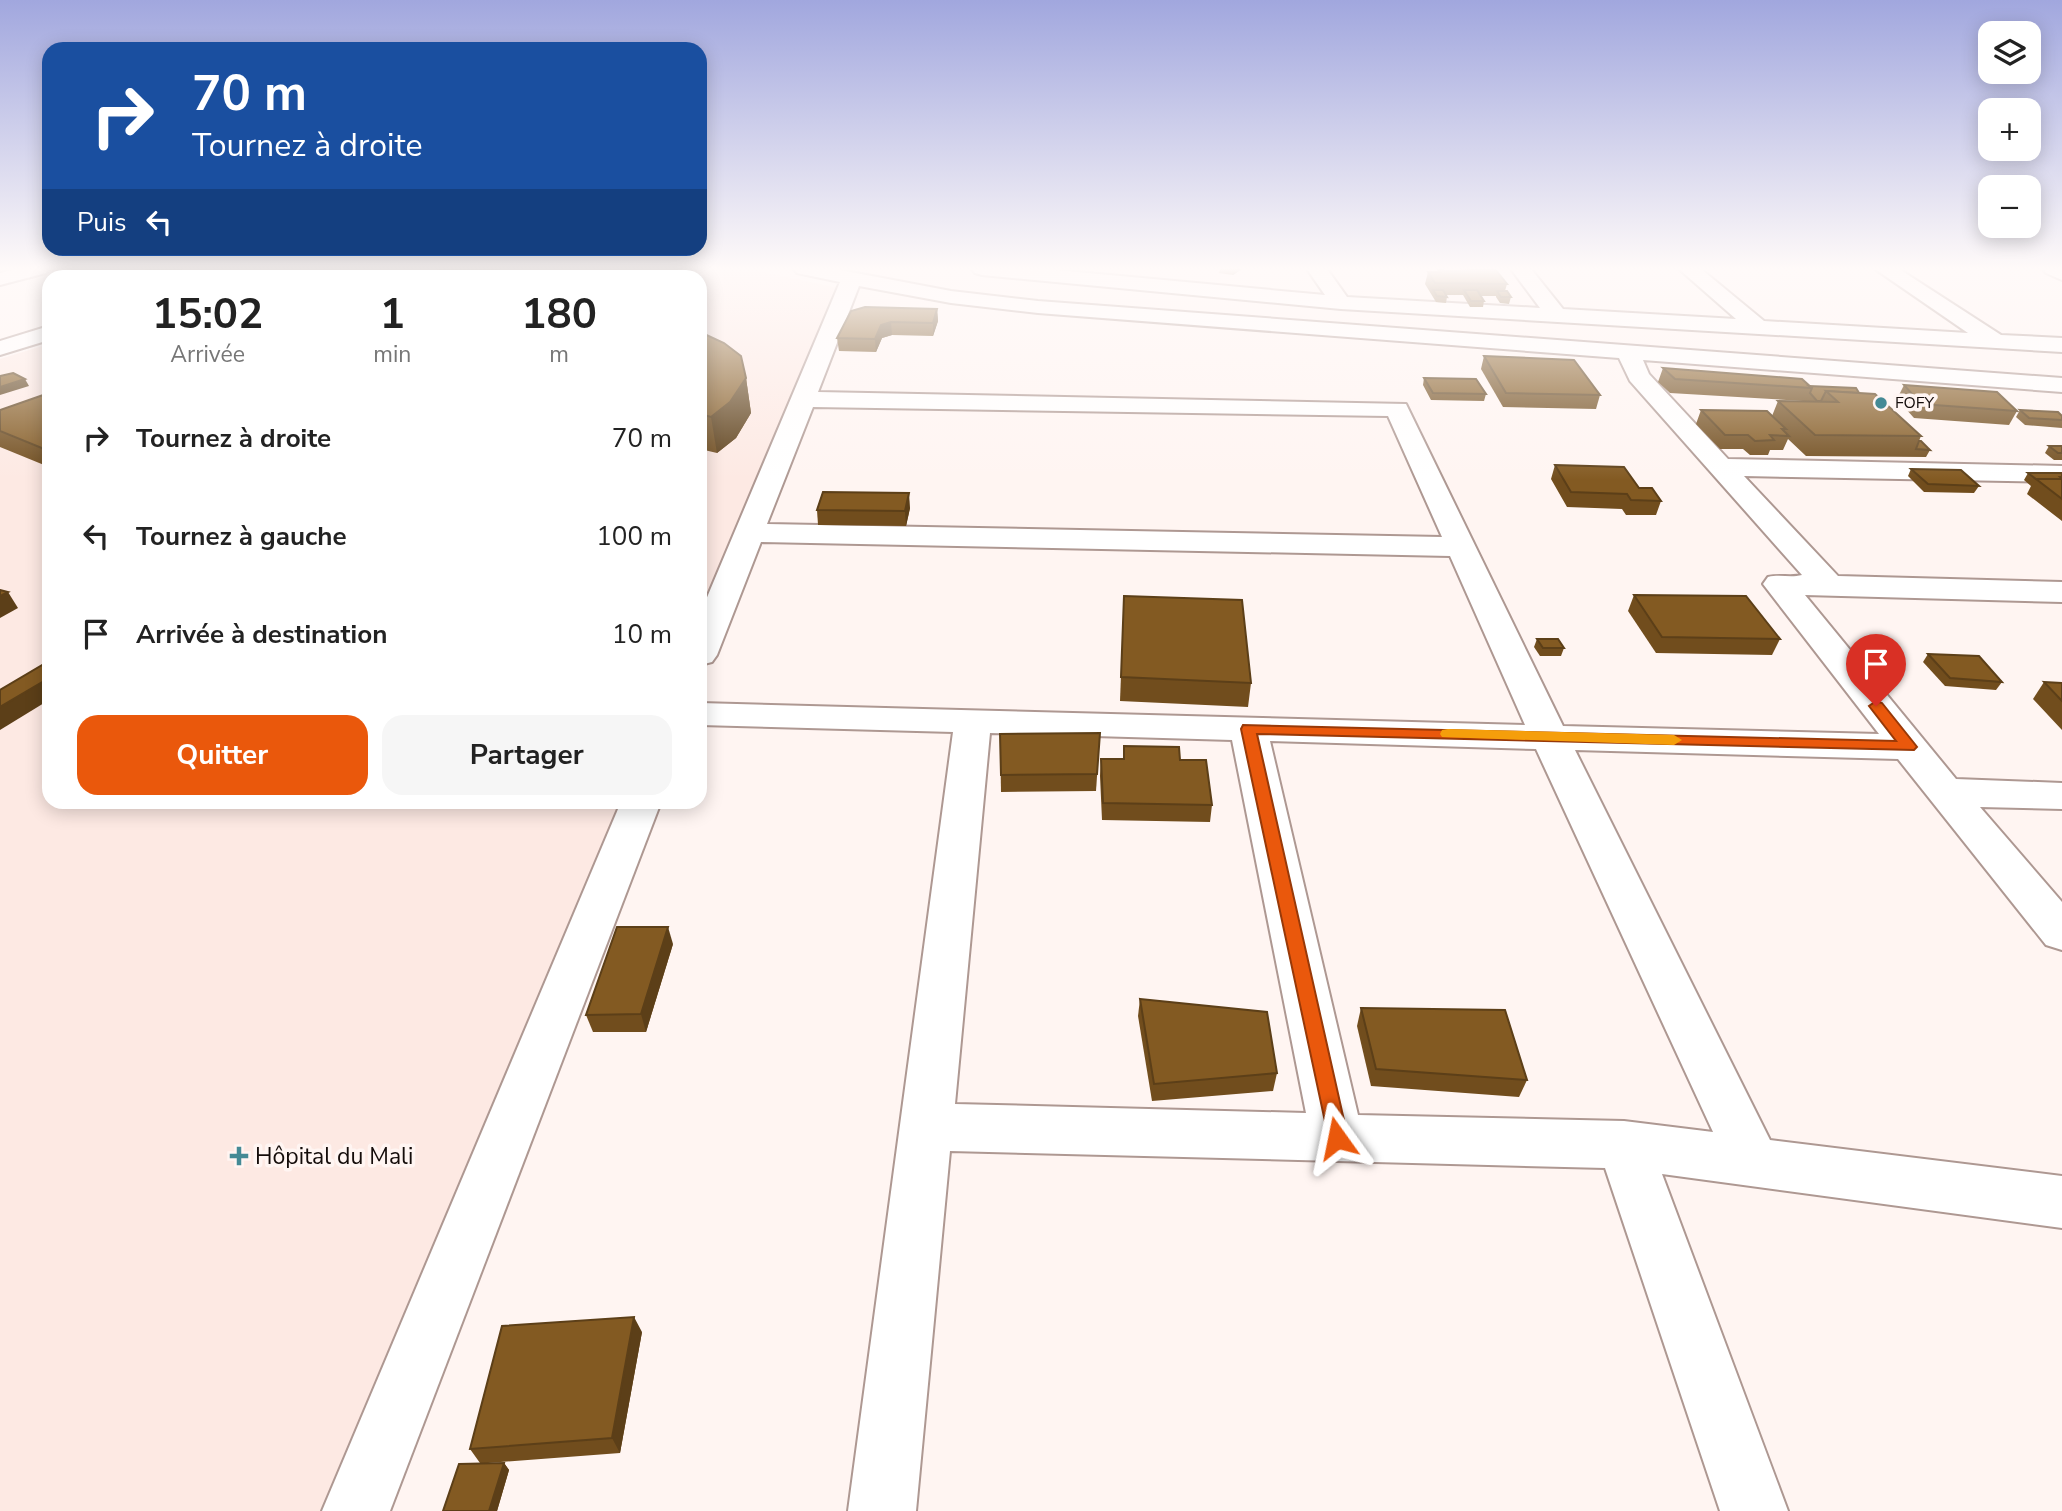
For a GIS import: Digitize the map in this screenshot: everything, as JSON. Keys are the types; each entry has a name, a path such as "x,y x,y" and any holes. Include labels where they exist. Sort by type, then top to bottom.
{"street":[{"path":"0,348 28,340"},
{"path":"707,638 830,340"},
{"path":"1184,340 1371,352 1571,370"},
{"path":"1351,340 1626,368 2062,385"},
{"path":"1628,340 2062,370"},
{"path":"1967,340 2062,345"},
{"path":"1626,368 1828,585"},
{"path":"803,399 1397,408 1549,736 1754,1163"},
{"path":"1720,467 2062,474"},
{"path":"749,533 1461,547"},
{"path":"2062,592 1779,584 2062,933"},
{"path":"707,714 1909,747"},
{"path":"882,1511 974,721"},
{"path":"1248,729 1337,1138"},
{"path":"1945,792 2062,796"},
{"path":"356,1511 638,809"},
{"path":"927,1127 1624,1145 2062,1202"},
{"path":"1624,1145 1754,1511"}],"shaded area":[{"path":"707,340 816,340 707,599"},
{"name":"Hôpital du Mali","path":"42,346 42,809 621,809 333,1511 0,1511 0,359"}],"building":[{"path":"707,340 716,340 741,356 746,378 730,402 711,417 707,416"},
{"path":"1484,356 1574,360 1600,395 1506,393"},
{"path":"1663,368 1802,379 1812,388 1675,379"},
{"path":"13,373 25,379 0,387 0,376"},
{"path":"1424,378 1476,379 1486,394 1433,393"},
{"path":"1904,385 1997,392 2017,411 1921,404"},
{"path":"1809,386 1856,388 1859,393 1826,391 1821,401 1817,401 1810,393 1812,388"},
{"path":"1826,391 1875,394 1921,436 1815,435 1778,401 1838,402"},
{"path":"42,395 42,448 0,431 0,410"},
{"path":"1701,410 1767,411 1786,429 1782,429 1789,436 1770,435 1774,440 1755,441 1748,435 1725,435"},
{"path":"2020,410 2058,412 2062,420 2029,418"},
{"path":"1921,441 1930,450 1916,449"},
{"path":"2049,446 2062,446 2062,453 2058,453"},
{"path":"1555,465 1624,467 1639,488 1652,488 1661,501 1631,500 1627,494 1571,492"},
{"path":"1911,469 1961,470 1979,486 1928,484"},
{"path":"2028,473 2062,473 2062,479 2036,479"},
{"path":"2036,479 2062,479 2062,499"},
{"path":"823,492 909,493 905,511 817,510"},
{"path":"1634,595 1746,596 1780,639 1662,637"},
{"path":"1124,596 1242,600 1251,683 1121,677"},
{"path":"1537,639 1558,639 1564,648 1543,648"},
{"path":"1928,654 1979,656 2002,682 1950,678"},
{"path":"42,665 42,682 0,707 0,690"},
{"path":"2044,682 2062,683 2062,701"},
{"path":"1100,733 1097,774 1001,775 1000,734"},
{"path":"1124,746 1179,747 1180,760 1206,760 1212,805 1103,803 1101,759 1124,759"},
{"path":"617,927 668,927 641,1014 586,1015"},
{"path":"1140,999 1267,1012 1277,1073 1154,1084"},
{"path":"1361,1008 1505,1010 1527,1080 1376,1069"},
{"path":"634,1317 612,1438 470,1449 502,1326"},
{"path":"504,1463 489,1511 443,1511 459,1464"}],"slow traffic":[{"path":"1448,734 1674,740"}],"place":[{"name":"FOFY","path":"1881,403"},
{"name":"Hôpital du Mali","path":"239,1156"}],"route":[{"path":"1337,1138 1248,729 1909,747 1876,706"}]}
